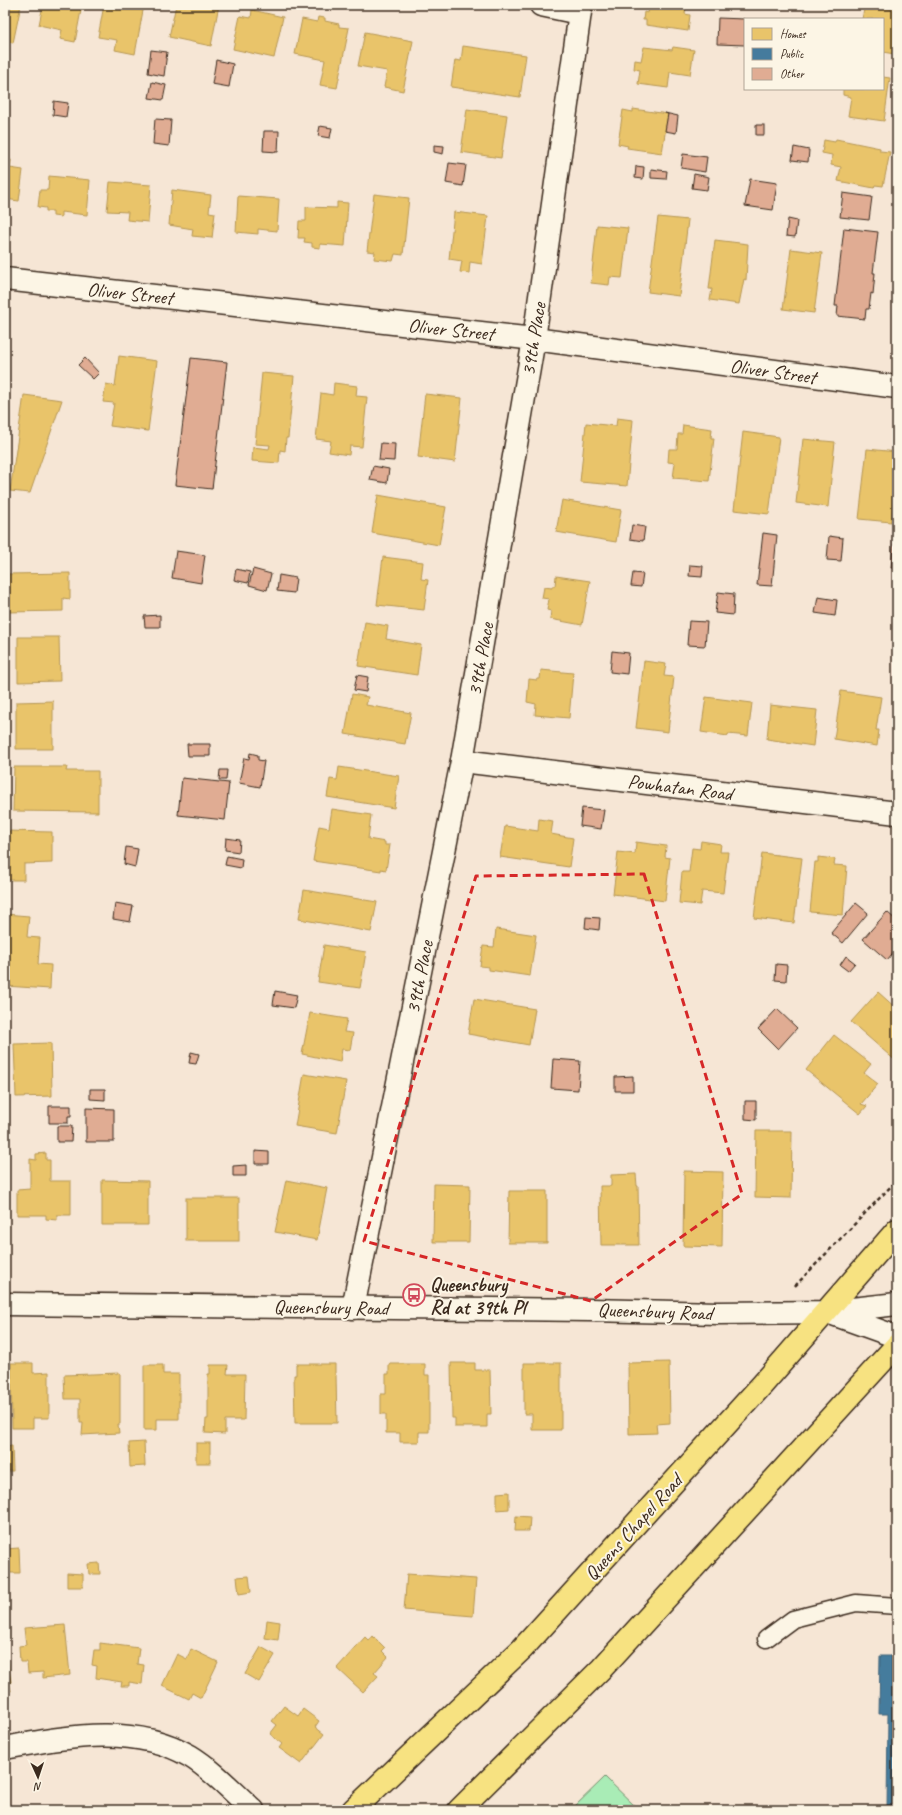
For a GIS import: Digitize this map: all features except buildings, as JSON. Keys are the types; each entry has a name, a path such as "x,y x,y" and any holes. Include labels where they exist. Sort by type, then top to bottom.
{"main road":[{"name":"Queens Chapel Road","path":"353,1810 522,1649 762,1385 897,1230"},
{"path":"459,1810 602,1668 897,1345"}],"street":[{"path":"541,5 580,9"},
{"name":"39th Place","path":"353,1308 462,761 534,339 580,9"},
{"name":"Oliver Street","path":"5,279 534,339 897,387"},
{"name":"Powhatan Road","path":"462,761 897,813"},
{"name":"Queensbury Road","path":"5,1304 590,1310 718,1313 826,1312 897,1304"},
{"name":"Queensbury Road","path":"826,1312 897,1337"},
{"path":"5,1748 94,1734 122,1735 152,1740 172,1747 192,1757 253,1810"}],"lane":[{"path":"766,1639 793,1619 856,1603 897,1606"}],"path":[{"path":"795,1287 897,1180"}],"highlighted area":[{"path":"644,874 742,1194 591,1301 364,1241 476,876"}],"green space":[{"path":"605,1777 639,1810 571,1810"}],"place":[{"name":"Queensbury Rd at 39th Pl","path":"414,1295"}]}
